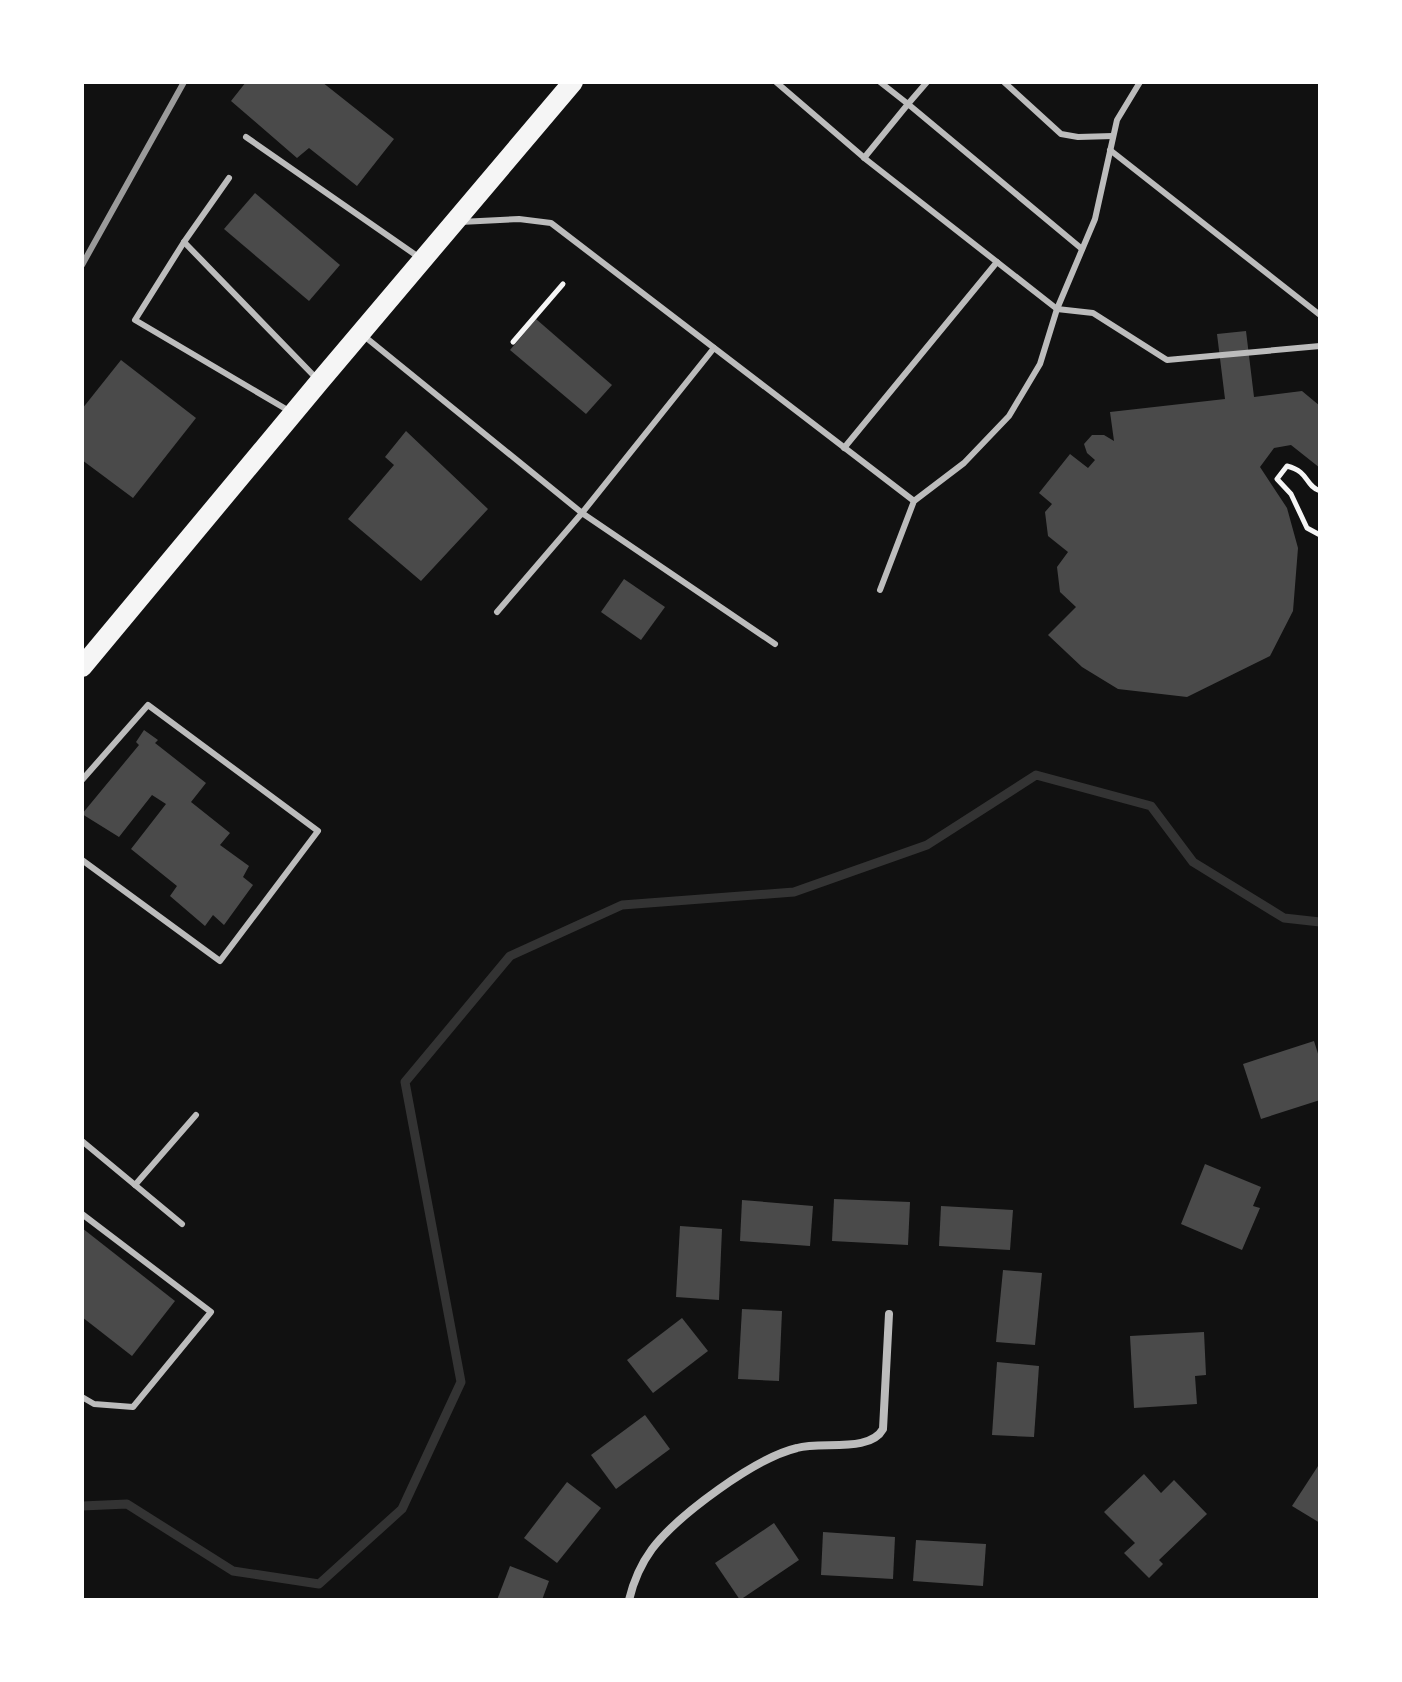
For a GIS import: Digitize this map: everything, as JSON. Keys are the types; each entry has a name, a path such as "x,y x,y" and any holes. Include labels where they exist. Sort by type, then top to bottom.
{"main road":[{"path":"82,667 573,82"}],"street":[{"path":"629,1600 649,1552 664,1534 737,1478 777,1454 798,1447 867,1444 878,1438 883,1429 889,1314"}],"lane":[{"path":"776,82 864,158 1057,309 1093,313 1167,360 1320,346"},
{"path":"880,82 1082,249"},
{"path":"864,158 927,82"},
{"path":"1004,82 1061,134 1113,136"},
{"path":"880,590 914,501 964,463 1009,416 1040,364 1057,309 1095,219 1117,120 1140,82"},
{"path":"246,137 423,261"},
{"path":"1110,150 1320,315"},
{"path":"229,178 135,320 294,413"},
{"path":"456,223 519,219 551,223 914,501"},
{"path":"184,242 320,381"},
{"path":"844,448 997,262"},
{"path":"361,334 582,513 775,644"},
{"path":"497,612 582,513 714,348"},
{"path":"82,780 148,705 318,831 220,961 82,860"},
{"path":"135,1185 196,1115"},
{"path":"82,1141 182,1224"},
{"path":"82,1214 211,1312 133,1407 94,1404 82,1397"}],"path":[{"path":"513,342 563,284"},
{"path":"1320,491 1300,469 1287,466 1277,479 1291,494 1307,528 1320,535"}],"building":[{"path":"246,82 322,82 394,139 357,186 309,148 297,158 231,101"},
{"path":"255,193 340,265 309,301 224,229"},
{"path":"536,319 612,385 586,414 510,350"},
{"path":"1246,331 1254,397 1302,391 1320,406 1320,468 1291,445 1274,448 1260,467 1287,508 1298,548 1293,611 1270,656 1187,697 1118,689 1082,667 1048,635 1076,607 1060,592 1057,567 1068,552 1048,536 1045,512 1052,504 1039,493 1070,454 1088,468 1095,460 1087,453 1084,444 1092,435 1104,435 1114,441 1110,412 1225,399 1217,334"},
{"path":"121,360 196,418 133,498 82,460 82,409"},
{"path":"406,431 488,509 421,581 348,519 394,465 385,457"},
{"path":"624,579 665,607 641,640 601,612"},
{"path":"144,730 158,740 155,743 206,783 191,802 230,833 220,845 249,866 243,877 253,885 224,925 213,915 205,926 170,896 177,886 131,849 166,804 152,795 119,837 82,814 139,745 136,742"},
{"path":"1314,1041 1320,1060 1320,1100 1261,1119 1243,1064"},
{"path":"1205,1164 1261,1187 1253,1206 1260,1208 1242,1250 1181,1224"},
{"path":"834,1199 910,1202 908,1245 832,1241"},
{"path":"742,1200 813,1206 810,1246 740,1241"},
{"path":"941,1206 1013,1210 1010,1250 939,1246"},
{"path":"680,1226 722,1229 719,1300 676,1297"},
{"path":"82,1228 175,1301 132,1356 82,1317"},
{"path":"1003,1270 1042,1273 1035,1345 996,1342"},
{"path":"742,1309 782,1311 779,1381 738,1379"},
{"path":"682,1318 708,1351 653,1393 627,1360"},
{"path":"1204,1332 1206,1375 1195,1376 1197,1404 1134,1408 1130,1336"},
{"path":"997,1362 1039,1366 1034,1437 992,1435"},
{"path":"645,1415 670,1449 616,1489 591,1455"},
{"path":"1320,1463 1320,1523 1292,1506"},
{"path":"1144,1474 1161,1493 1174,1480 1207,1514 1159,1560 1163,1564 1149,1578 1124,1553 1135,1543 1104,1512"},
{"path":"567,1482 601,1508 557,1563 524,1538"},
{"path":"774,1523 799,1560 740,1600 715,1563"},
{"path":"823,1532 895,1537 893,1579 821,1575"},
{"path":"916,1540 986,1544 983,1586 913,1581"},
{"path":"510,1566 549,1581 542,1600 497,1600"}],"waterway":[{"path":"82,1506 127,1504 233,1571 319,1584 402,1509 461,1382 405,1082 510,956 622,905 794,892 927,845 1036,775 1151,806 1193,862 1284,918 1320,922"}],"railway":[{"path":"82,265 184,82"}]}
